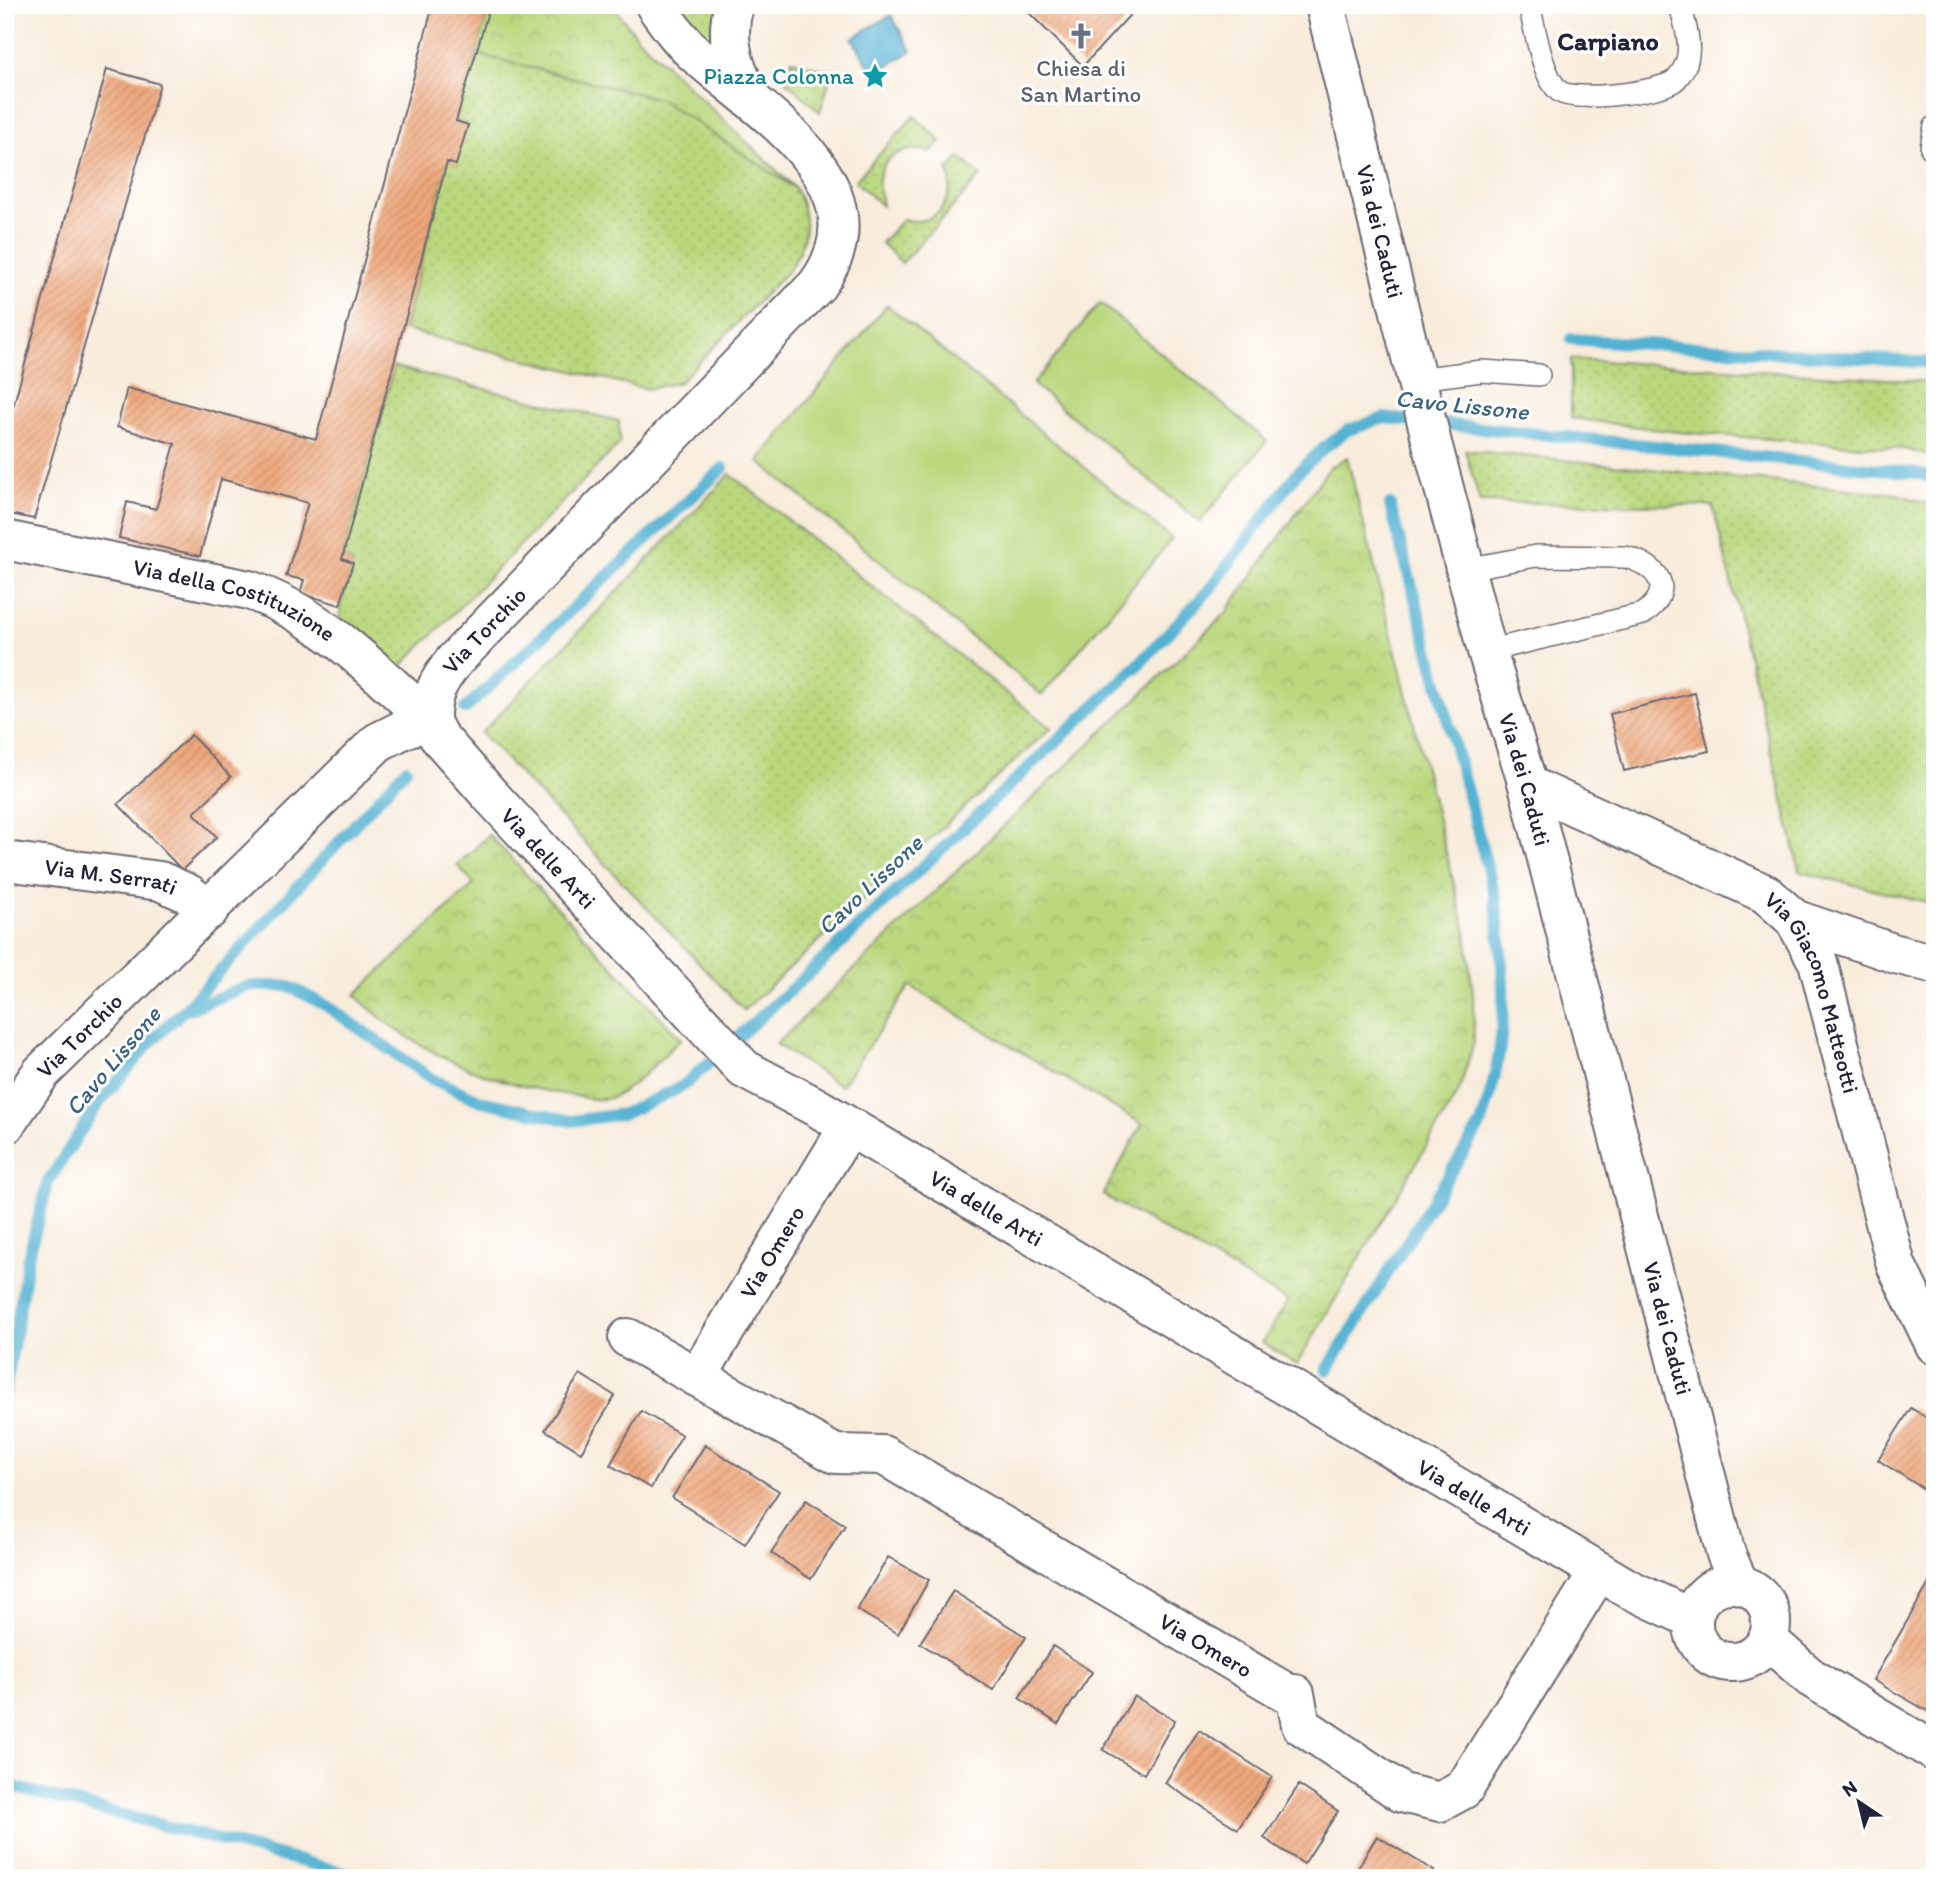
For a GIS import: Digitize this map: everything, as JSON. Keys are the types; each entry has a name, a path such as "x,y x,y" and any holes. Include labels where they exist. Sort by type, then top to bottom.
{"street":[{"path":"655,5 689,48 750,96"},
{"path":"734,5 730,19 730,43 736,73 750,96"},
{"name":"Via dei Caduti","path":"1325,5 1432,443 1487,651 1528,785 1716,1589 1698,1643 1716,1659 1729,1662 1760,1648"},
{"name":"Via Torchio","path":"5,1125 41,1073 378,743 408,727 432,722 430,704 434,688 455,660 817,285 829,269 836,251 838,227 831,187 820,168 750,96"},
{"name":"Via della Costituzione","path":"5,540 249,590 282,601 338,638 432,722"},
{"name":"Via delle Arti","path":"432,722 438,736 482,786 744,1069 1614,1580 1716,1589"},
{"name":"Via Giacomo Matteotti","path":"1528,785 1766,894 1794,919 1818,962 1896,1265 1935,1345"},
{"name":"Via M. Serrati","path":"5,861 160,881 189,894 209,910"},
{"path":"1794,919 1896,954 1935,964"},
{"name":"Via Omero","path":"697,1377 848,1128"},
{"name":"Via Omero","path":"628,1338 835,1454 883,1455 1292,1696 1295,1694 1301,1725 1402,1793 1440,1802 1464,1789 1614,1580"},
{"path":"1716,1589 1760,1595 1768,1604 1772,1629 1760,1648 1935,1752"}],"lane":[{"path":"1529,5 1552,83 1562,94 1580,99 1660,87 1674,81 1684,68 1689,49 1680,5"},
{"path":"1931,148 1935,126"},
{"path":"1418,388 1482,371 1539,375"},
{"path":"1465,569 1535,556 1625,557 1639,560 1652,569 1661,582 1661,594 1654,607 1643,614 1487,651"}],"green space":[{"path":"490,5 612,5 639,39 795,188 660,99 476,54"},
{"path":"668,5 725,5 723,57"},
{"path":"476,54 660,99 795,188 803,210 805,230 795,261 680,382 647,389 404,330 447,162 468,125 456,121"},
{"path":"792,60 832,72 820,112 786,81"},
{"path":"914,116 941,141 930,152 905,151 885,163 879,183 882,206 855,181"},
{"path":"960,157 981,176 902,263 881,243 903,219 925,220 941,210 950,192 948,170"},
{"path":"1100,303 1267,441 1200,522 1033,384"},
{"path":"887,305 1172,539 1042,695 758,461"},
{"path":"1571,359 1935,382 1935,457 1904,449 1677,432 1571,418"},
{"path":"394,367 619,421 620,443 394,674 341,626 340,605 353,563 342,559"},
{"path":"1465,450 1897,494 1935,506 1935,904 1800,872 1713,506 1480,502"},
{"path":"1347,457 1466,932 1473,994 1474,1042 1459,1091 1297,1364 1262,1343 1288,1301 1103,1195 1142,1124 910,986 841,1086 776,1044 1225,614 1329,468"},
{"path":"730,474 1051,728 744,1010 481,733"},
{"path":"489,835 681,1039 626,1090 617,1095 606,1099 588,1098 540,1090 482,1074 427,1049 378,1015 355,995 474,884 457,865"}],"water":[{"path":"891,15 912,51 874,74 852,38"}],"building":[{"path":"433,5 490,5 456,121 468,125 456,165 447,162 342,559 353,563 340,605 300,593 304,580 286,576 308,503 221,479 200,556 119,538 127,502 156,509 175,444 117,427 127,388 316,439"},
{"name":"Chiesa di San Martino","path":"1021,5 1139,5 1083,66"},
{"path":"107,69 160,84 34,519 5,513 5,436"},
{"path":"1695,693 1709,751 1624,771 1610,714"},
{"path":"191,735 231,777 194,813 217,837 182,870 118,804"},
{"path":"580,1374 615,1396 581,1452 545,1430"},
{"path":"1911,1408 1935,1423 1935,1496 1878,1460"},
{"path":"641,1411 682,1435 651,1488 610,1465"},
{"path":"705,1445 779,1491 745,1544 672,1498"},
{"path":"806,1500 845,1525 811,1579 771,1553"},
{"path":"888,1557 929,1580 898,1634 857,1610"},
{"path":"1935,1573 1935,1702 1929,1712 1873,1680"},
{"path":"953,1591 1026,1637 993,1690 920,1643"},
{"path":"1053,1646 1092,1672 1058,1724 1019,1698"},
{"path":"1134,1696 1175,1720 1144,1774 1103,1750"},
{"path":"1199,1730 1272,1777 1238,1829 1165,1783"},
{"path":"1299,1785 1338,1811 1304,1864 1264,1838"},
{"path":"1377,1836 1434,1871 1429,1878 1352,1878"}],"waterway":[{"path":"1571,339 1935,363"},
{"name":"Cavo Lissone","path":"5,1394 28,1258 48,1182 96,1107 151,1041 182,1012 248,986 288,986 327,1006 432,1079 481,1101 571,1121 623,1114 683,1086 805,977 1137,666 1210,589 1297,473 1348,430 1384,418 1916,473 1935,479"},
{"path":"465,709 723,468"},
{"path":"1327,1370 1481,1124 1497,1065 1503,1011 1502,956 1495,896 1390,505"},
{"path":"185,1009 406,769"},
{"path":"5,1785 366,1878"}],"place":[{"name":"Chiesa di San Martino","path":"1081,36"},
{"name":"Piazza Colonna","path":"875,76"}],"district":[{"name":"Carpiano","path":"1608,41"}]}
